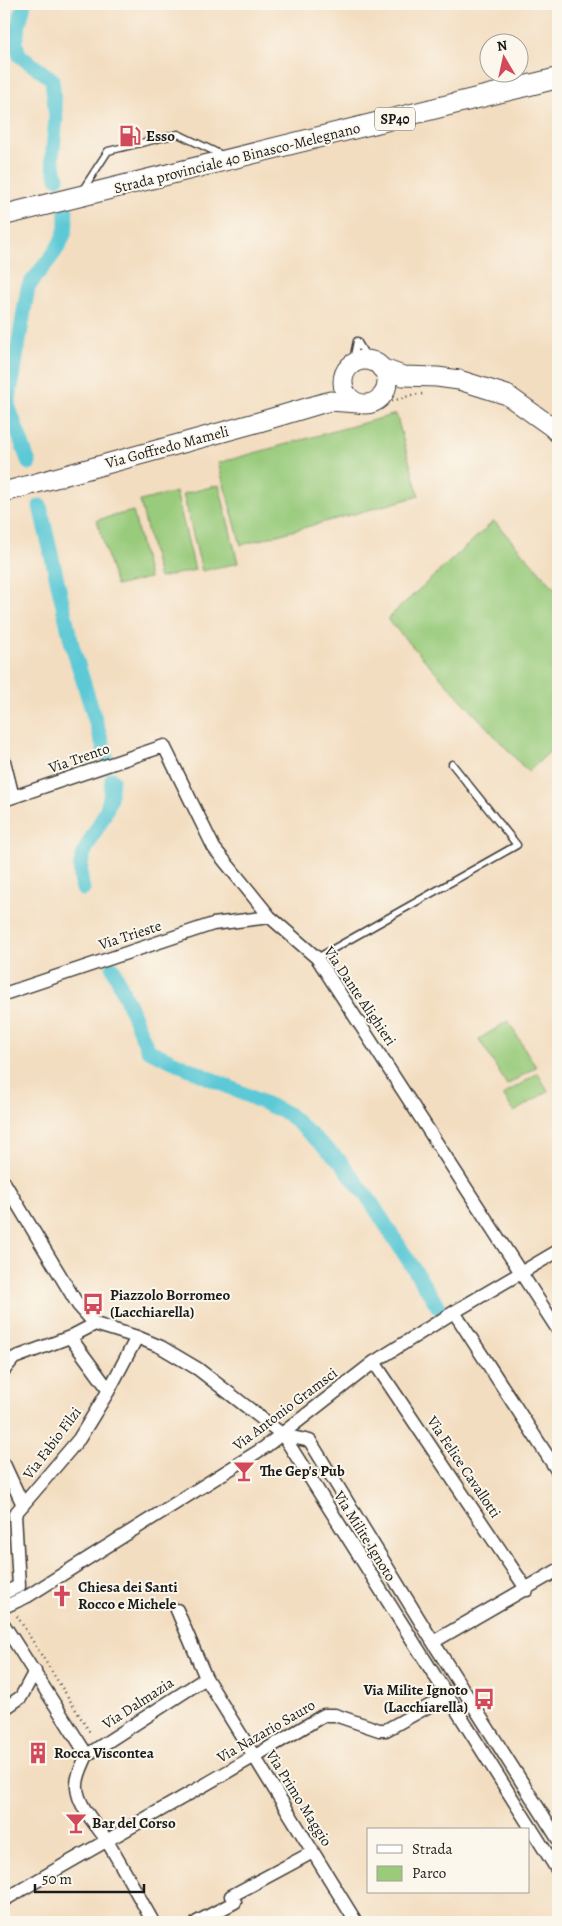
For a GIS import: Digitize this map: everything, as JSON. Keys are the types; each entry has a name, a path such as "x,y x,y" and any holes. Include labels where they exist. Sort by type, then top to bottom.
{"main road":[{"name":"Strada provinciale 40 Binasco-Melegnano","path":"4,215 558,78"}],"street":[{"path":"361,368 403,376 459,380 508,395 558,433"},
{"path":"330,401 361,368"},
{"path":"361,368 346,394 370,402"},
{"path":"361,368 387,381 370,402"},
{"path":"370,402 403,376"},
{"name":"Via Goffredo Mameli","path":"4,492 330,401 370,402"},
{"name":"Via Trento","path":"8,799 164,746"},
{"name":"Via Dante Alighieri","path":"164,746 214,848 270,917 317,958 558,1330"},
{"path":"4,761 8,799"},
{"name":"Via Trieste","path":"4,994 213,924 270,917"},
{"path":"4,1182 78,1305 95,1324 137,1337 161,1347 198,1369 283,1434"},
{"name":"Via Antonio Gramsci","path":"5,1601 28,1596 283,1434 374,1362 558,1251"},
{"path":"454,1312 558,1472"},
{"path":"4,1370 14,1358 70,1337 95,1324"},
{"path":"70,1337 109,1390"},
{"name":"Via Fabio Filzi","path":"5,1601 19,1586 15,1514 80,1439 137,1337"},
{"name":"Via Felice Cavallotti","path":"374,1362 527,1590"},
{"name":"Via Milite Ignoto","path":"283,1434 310,1441 433,1642 558,1839"},
{"name":"Via Milite Ignoto","path":"283,1434 558,1871"},
{"path":"4,1464 23,1505"},
{"path":"433,1642 527,1590 558,1570"},
{"name":"Via Primo Maggio","path":"177,1610 206,1678 356,1922"},
{"path":"4,1625 87,1755 78,1775 78,1795 106,1839 153,1922"},
{"path":"4,1709 21,1697 35,1671"},
{"name":"Via Dalmazia","path":"87,1755 206,1678"},
{"name":"Via Nazario Sauro","path":"4,1900 106,1839 254,1757 324,1715 335,1715 379,1730 386,1730 447,1696"},
{"path":"197,1922 235,1902 231,1896 313,1852"}],"lane":[{"path":"77,198 108,151 178,134 232,159"},
{"path":"317,958 517,845 452,764"},
{"path":"419,1650 433,1642"},
{"path":"447,1696 465,1693"}],"path":[{"path":"370,402 431,394"},
{"path":"5,1601 33,1640 92,1735 87,1755"}],"green space":[{"path":"396,414 419,496 241,545 218,463"},
{"path":"219,485 238,563 202,571 183,494"},
{"path":"176,492 195,570 159,578 140,501"},
{"path":"133,511 149,578 116,586 97,520"},
{"path":"494,521 558,592 558,744 528,772 387,619"},
{"path":"508,1021 536,1067 507,1085 479,1039"},
{"path":"538,1073 548,1091 514,1112 503,1095"}],"waterway":[{"path":"24,4 15,42 20,56 52,79 56,118 52,159 57,178"},
{"path":"29,463 8,405 28,288 54,254 62,239 66,229 66,211"},
{"path":"40,506 72,645 106,755"},
{"path":"83,889 81,864 84,853 105,814 110,799 112,779"},
{"path":"113,968 148,1050 288,1114 340,1161 371,1202 439,1308"}],"place":[{"name":"Esso","path":"130,136"},
{"name":"Piazzolo Borromeo (Lacchiarella)","path":"93,1304"},
{"name":"The Gep's Pub","path":"244,1471"},
{"name":"Chiesa dei Santi Rocco e Michele","path":"62,1596"},
{"name":"Via Milite Ignoto (Lacchiarella)","path":"484,1699"},
{"name":"Rocca Viscontea","path":"38,1753"},
{"name":"Bar del Corso","path":"76,1823"}]}
